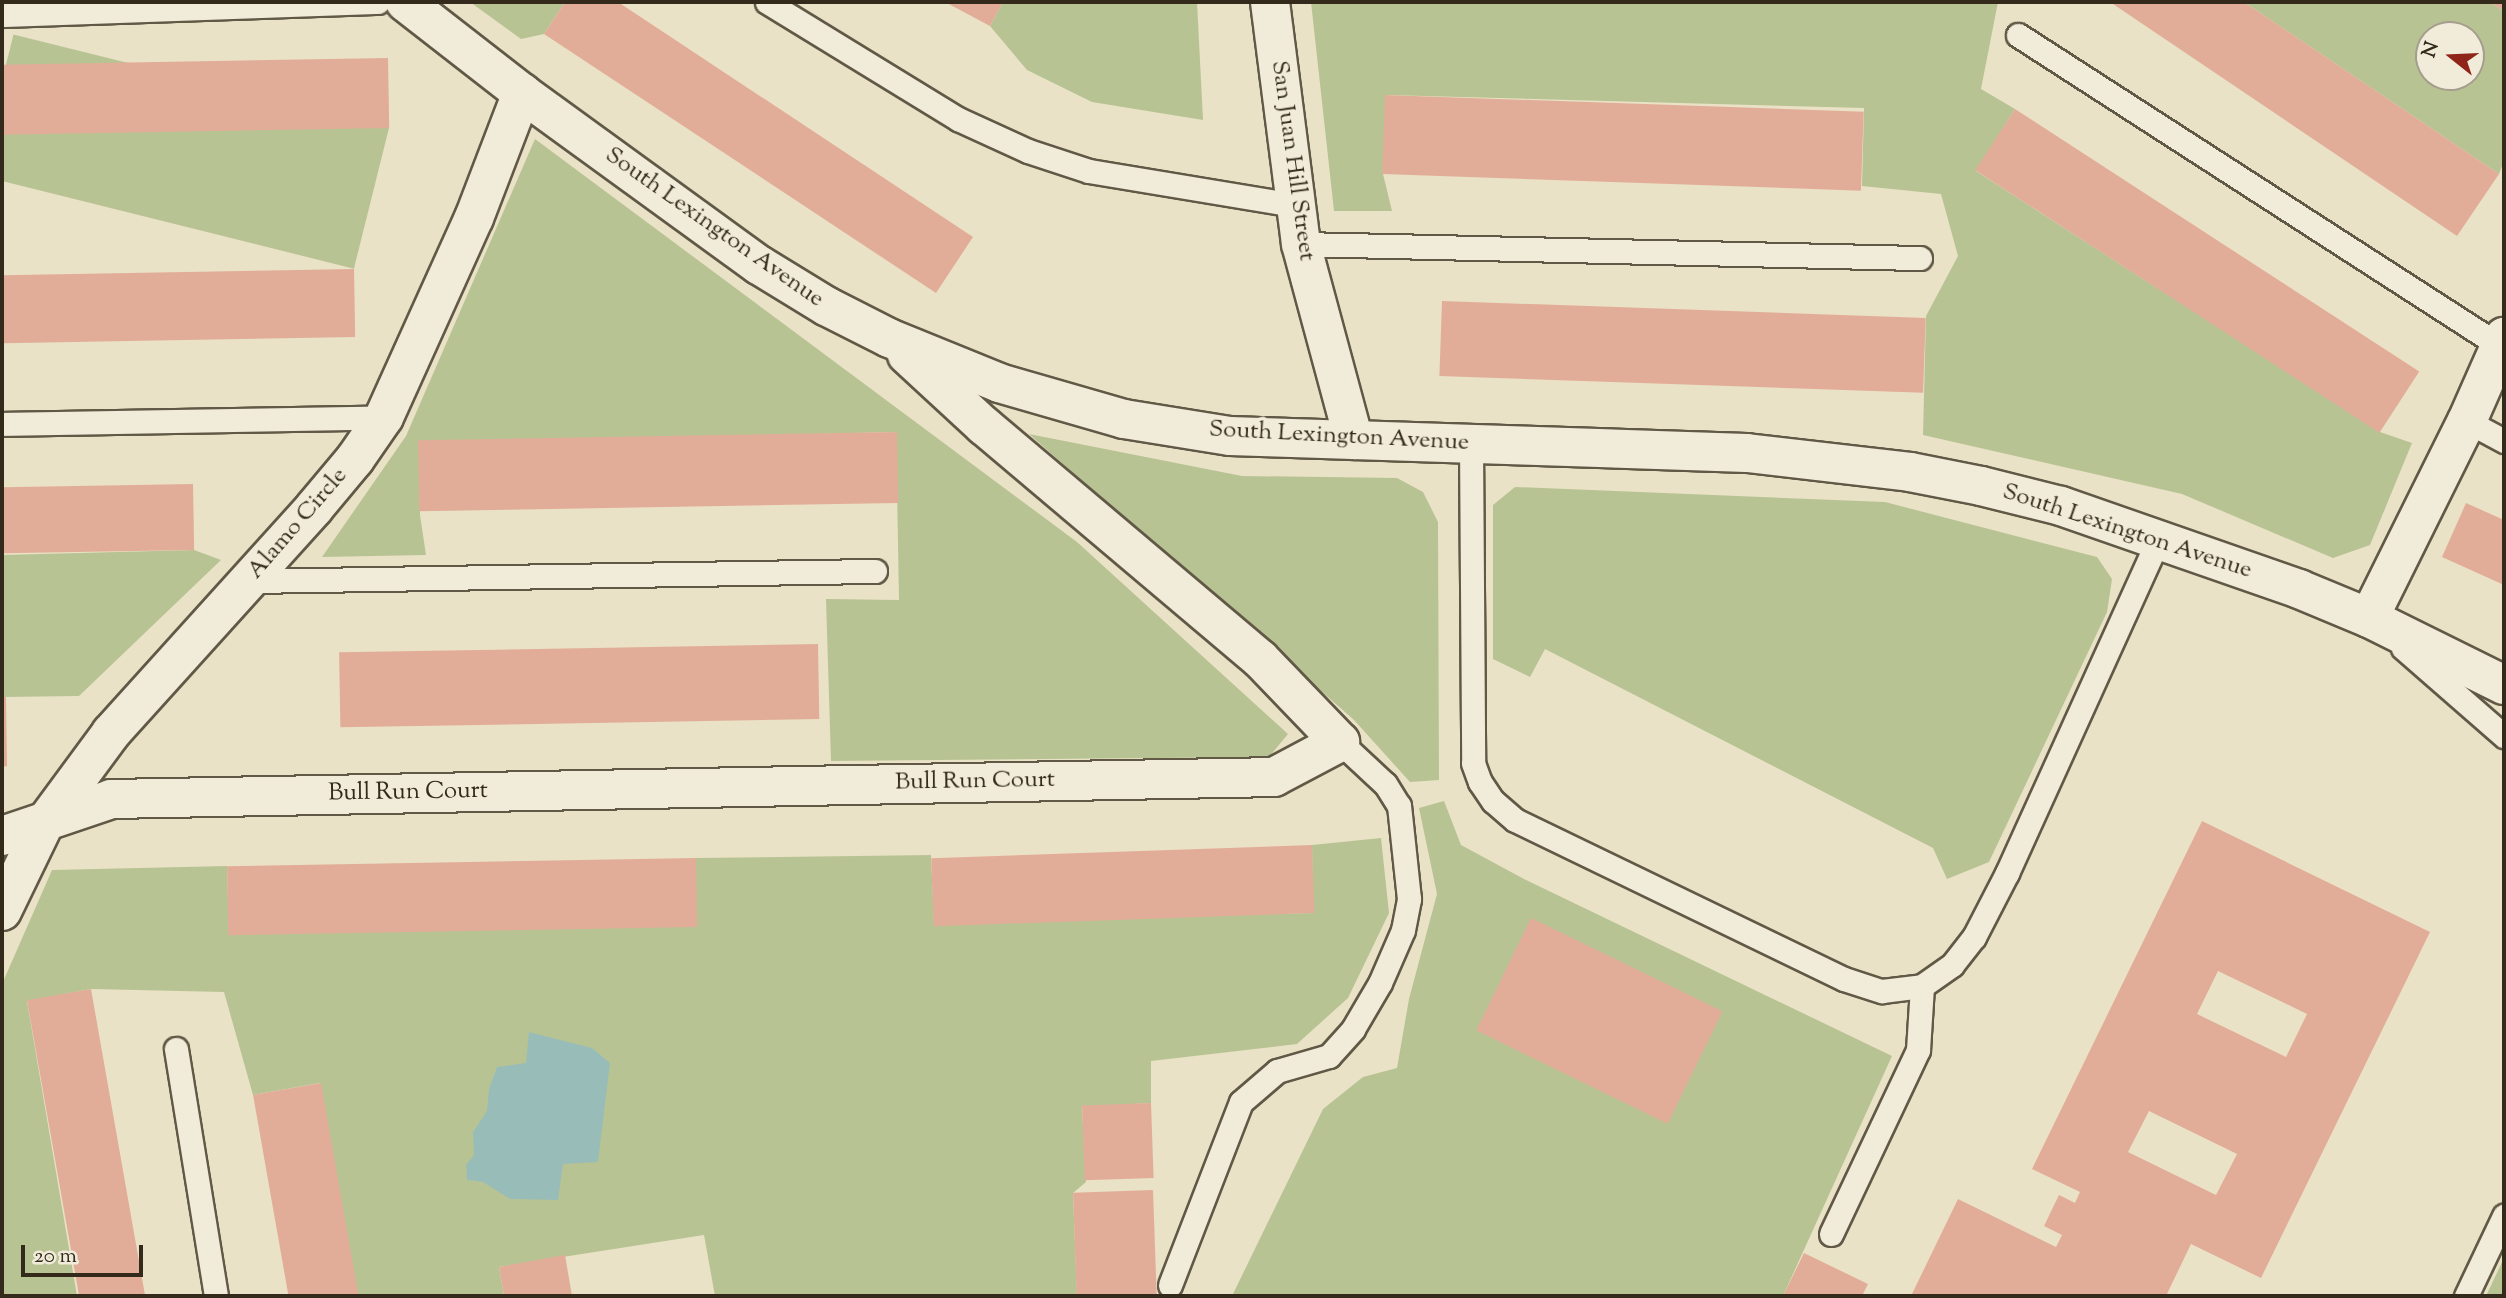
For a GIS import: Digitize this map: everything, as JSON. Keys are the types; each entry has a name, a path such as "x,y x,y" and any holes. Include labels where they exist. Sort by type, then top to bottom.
{"street":[{"name":"South Lexington Avenue","path":"405,2 522,93 759,265 826,306 889,338 999,383 1124,419 1230,436 1746,453 1909,472 2061,506 2159,538 2370,618 2504,685"},
{"name":"San Juan Hill Street","path":"1270,2 1301,244 1354,440"},
{"name":"Alamo Circle","path":"2,911 44,824 111,733 250,581 355,459 384,417 474,218 522,93"},
{"path":"889,338 984,426 1260,659 1340,742"},
{"path":"2370,618 2467,421 2502,342"},
{"name":"Bull Run Court","path":"2,836 44,824 111,799 1274,776 1340,742"}],"lane":[{"path":"2,15 378,2"},
{"path":"767,2 958,119 1028,151 1089,171 1294,205"},
{"path":"2018,35 2502,342"},
{"path":"1301,244 1920,258"},
{"path":"2,424 384,417"},
{"path":"2467,421 2504,441"},
{"path":"1471,443 1474,763 1480,782 1493,801 1514,820 1844,979 1882,992 1922,986 1952,965 1974,937 2007,873 2159,538"},
{"path":"250,581 875,570"},
{"path":"2370,618 2504,736"},
{"path":"1170,1285 1241,1102 1276,1071 1329,1056 1353,1030 1380,984 1403,930 1409,899 1399,806 1385,784 1340,742"},
{"path":"1830,1234 1918,1050 1922,986"},
{"path":"176,1049 216,1296"},
{"path":"2466,1296 2504,1216"}],"green space":[{"path":"470,2 565,2 544,34 521,39"},
{"path":"1003,2 1197,2 1203,120 1092,102 1027,70 990,26"},
{"path":"1311,2 1998,2 1981,89 2015,109 1976,171 2380,432 2412,443 2370,545 2333,558 2182,494 1923,435 1926,316 1958,256 1941,194 1862,186 1864,108 1386,95 1383,174 1392,211 1334,211"},
{"path":"2244,2 2490,2 2504,11 2504,161 2499,174"},
{"path":"13,34 389,128 354,269 2,181 2,80"},
{"path":"535,139 1077,542 1288,734 1269,757 831,761 826,599 899,600 896,432 419,444 420,515 426,555 322,557 406,436"},
{"path":"1029,434 1242,476 1397,478 1423,492 1438,522 1439,780 1410,782 1354,720"},
{"path":"1515,487 1885,502 2097,557 2112,579 2107,612 1989,862 1947,879 1933,848 1545,649 1530,677 1493,659 1493,505"},
{"path":"194,550 221,560 79,696 2,697 2,555"},
{"path":"1444,801 1461,845 1524,879 1892,1056 1783,1296 1232,1296 1323,1109 1363,1077 1397,1068 1409,999 1437,894 1419,808"},
{"path":"1381,838 1389,913 1348,998 1297,1044 1151,1061 1151,1103 1082,1107 1086,1182 1073,1193 1077,1296 715,1296 704,1235 499,1267 504,1296 358,1296 320,1083 253,1095 224,992 91,989 27,1001 77,1296 2,1296 2,984 52,870 227,866 229,935 696,858 931,855 934,922 1313,913 1312,845"},
{"path":"2504,1258 2504,1296 2486,1296"}],"water":[{"path":"529,1032 592,1048 610,1063 598,1162 563,1164 558,1200 510,1199 483,1182 467,1180 466,1165 474,1155 473,1132 487,1111 489,1089 497,1067 526,1063"}],"building":[{"path":"565,2 618,2 973,237 936,293 544,34"},
{"path":"945,2 1003,2 990,26"},
{"path":"2110,2 2244,2 2499,174 2457,236"},
{"path":"2490,2 2504,2 2504,11"},
{"path":"388,58 389,128 3,135 2,65"},
{"path":"1385,95 1864,112 1861,191 1382,174"},
{"path":"2015,109 2419,372 2379,433 1975,170"},
{"path":"354,269 355,337 3,343 2,275"},
{"path":"1442,301 1926,318 1923,393 1439,376"},
{"path":"897,432 898,503 419,511 418,440"},
{"path":"193,484 194,550 3,553 2,487"},
{"path":"2466,503 2504,520 2504,585 2442,557"},
{"path":"818,644 819,719 340,727 339,652"},
{"path":"2,697 6,697 7,766 2,767"},
{"path":"2202,821 2430,932 2261,1278 2191,1244 2166,1296 1911,1296 1958,1199 2056,1247 2062,1235 2044,1226 2059,1195 2075,1203 2080,1192 2032,1169","holes":["2218,971 2307,1014 2286,1057 2197,1014","2149,1111 2237,1154 2216,1195 2128,1152"]},
{"path":"1312,845 1314,913 934,926 931,858"},
{"path":"696,858 697,927 228,935 227,866"},
{"path":"1531,918 1722,1011 1668,1124 1476,1030"},
{"path":"91,989 145,1295 79,1296 27,1000"},
{"path":"321,1083 359,1296 288,1296 253,1095"},
{"path":"1151,1103 1154,1178 1085,1180 1082,1105"},
{"path":"1153,1190 1157,1296 1077,1296 1073,1193"},
{"path":"1804,1253 1868,1284 1862,1296 1783,1296"},
{"path":"565,1255 572,1296 504,1296 499,1267"}]}
